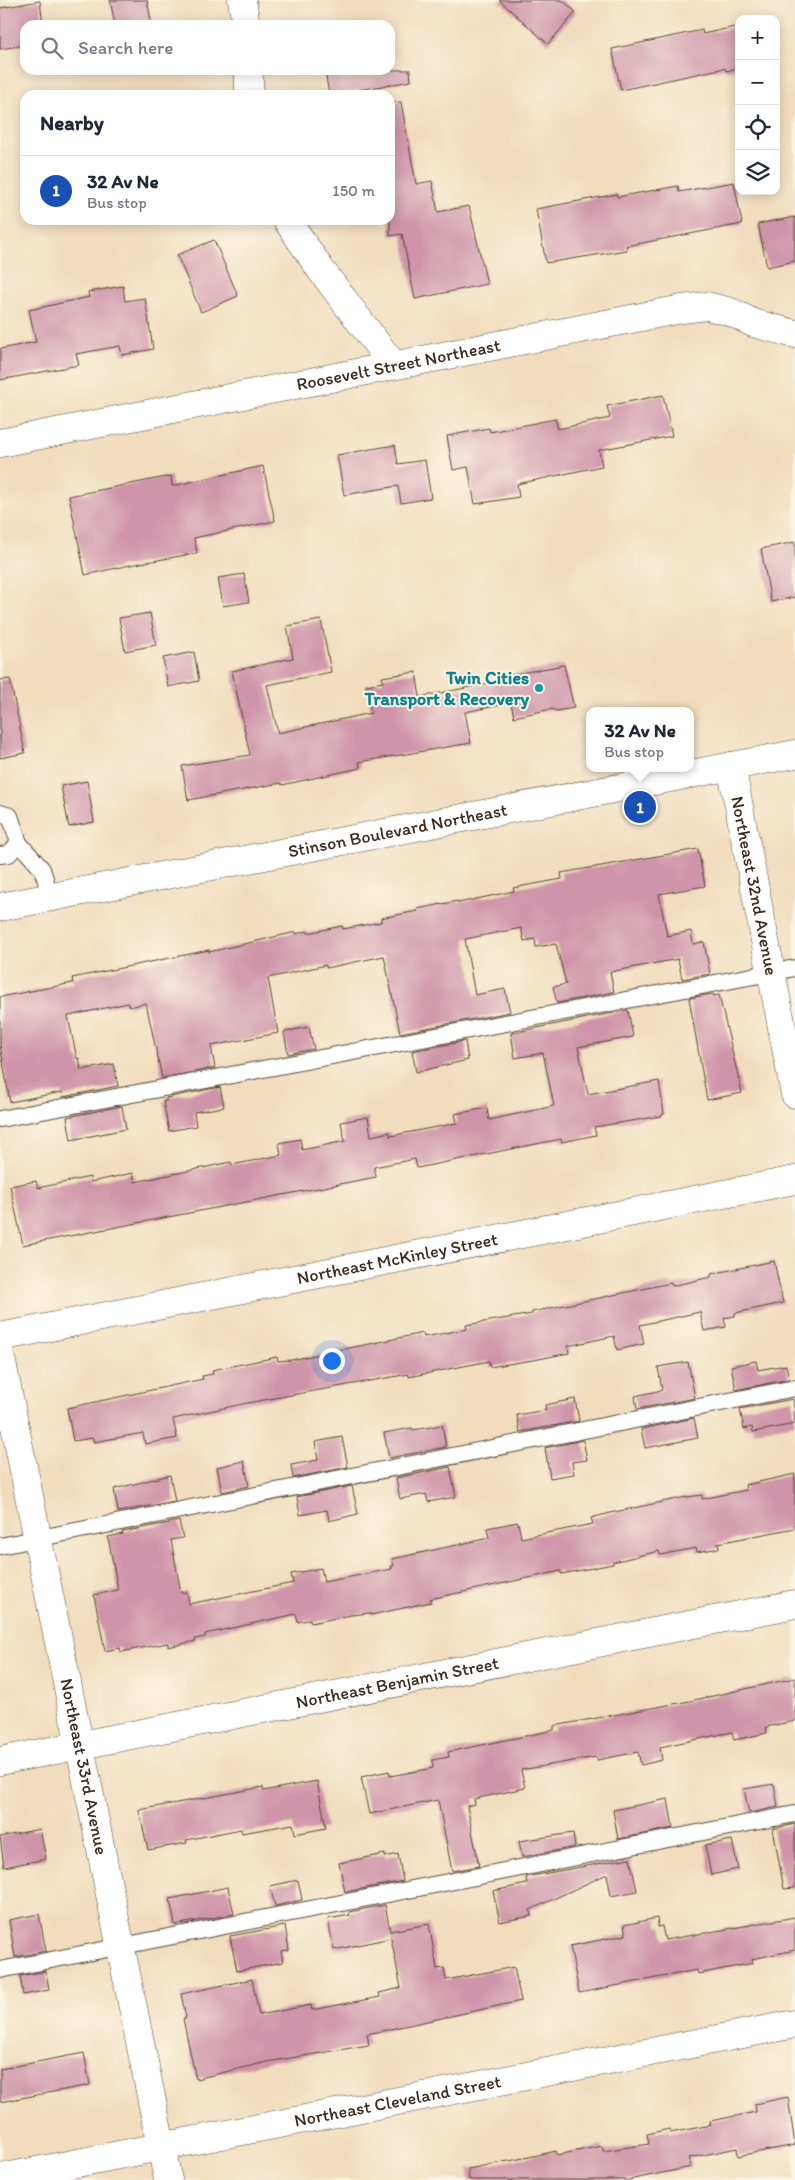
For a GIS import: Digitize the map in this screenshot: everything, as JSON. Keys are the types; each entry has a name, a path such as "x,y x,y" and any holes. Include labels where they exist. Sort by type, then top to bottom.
{"street":[{"path":"242,0 245,20"},
{"path":"249,75 250,90"},
{"path":"290,225 321,270 393,365"},
{"name":"Roosevelt Street Northeast","path":"0,443 682,308 707,306 731,312 753,323 795,334"},
{"name":"Stinson Boulevard Northeast","path":"0,906 795,754"},
{"name":"Northeast 32nd Avenue","path":"731,766 783,970 795,1094"},
{"name":"Northeast McKinley Street","path":"0,1337 795,1180"},
{"name":"Northeast 33rd Avenue","path":"0,1353 168,2180"},
{"name":"Northeast Benjamin Street","path":"0,1761 795,1604"},
{"name":"Northeast Cleveland Street","path":"0,2178 161,2146 169,2147 795,2024"}],"lane":[{"path":"0,813 10,816 20,843 42,869 51,897"},
{"path":"0,855 9,854 20,843"},
{"path":"0,1119 783,970"},
{"path":"0,1546 795,1388"},
{"path":"0,1970 795,1814"}],"building":[{"path":"110,0 147,0 151,20 114,20"},
{"path":"499,0 562,0 576,12 548,44"},
{"path":"40,1 42,20 20,20 20,46 0,49 0,8"},
{"path":"735,27 735,69 726,71 725,68 621,90 612,49 702,30 703,34"},
{"path":"395,70 410,70 411,81 358,90 328,90 326,75 395,75"},
{"path":"401,102 416,184 432,181 438,212 469,206 487,284 415,299 402,234 390,236 390,225 395,225 395,103"},
{"path":"734,182 742,224 626,246 627,250 546,263 536,209 617,194 617,197 678,186 679,192"},
{"path":"795,217 795,261 767,267 758,224"},
{"path":"214,240 238,296 201,312 177,255"},
{"path":"123,286 125,301 145,298 153,349 122,355 120,346 76,354 79,365 0,380 0,349 36,342 29,310 89,297 88,292"},
{"path":"663,395 672,436 599,450 602,466 517,484 519,497 475,504 468,467 453,470 447,436 489,428 490,432 555,419 558,429 610,418 607,406"},
{"path":"395,445 398,464 425,460 431,498 401,503 398,486 344,495 337,455"},
{"path":"263,466 275,521 194,538 197,553 85,575 69,496 171,476 172,486"},
{"path":"795,542 795,597 771,602 761,549"},
{"path":"244,574 249,602 223,606 218,578"},
{"path":"150,613 156,645 125,651 119,618"},
{"path":"321,620 331,672 267,685 278,733 371,713 366,685 383,682 382,677 416,672 420,697 506,680 505,676 564,665 574,708 556,711 552,709 514,717 511,703 465,712 471,743 359,762 360,768 282,785 281,783 188,800 182,766 250,755 232,671 293,658 287,626"},
{"path":"194,652 199,681 168,687 163,658"},
{"path":"10,679 25,753 0,758 0,680"},
{"path":"87,781 94,822 69,827 61,786"},
{"path":"698,849 705,886 659,894 667,936 691,931 693,944 704,942 710,974 682,979 678,959 610,972 614,992 557,1003 553,987 566,984 556,944 536,947 535,939 524,941 521,928 465,939 475,995 505,989 510,1012 400,1033 384,956 326,968 326,965 268,978 278,1033 211,1046 215,1068 162,1078 146,1003 129,1007 128,1003 68,1016 81,1070 114,1064 118,1086 63,1097 62,1092 10,1102 0,1045 0,997 73,983 72,978 209,950 209,952 296,932 296,934 307,931 308,933 342,926 343,929 381,922 381,918 418,911 417,909 458,901 458,903 514,891 513,888 562,879 561,873"},
{"path":"713,994 714,996 719,995 742,1093 707,1100 689,998"},
{"path":"628,1010 633,1037 578,1047 588,1094 659,1081 664,1114 662,1116 594,1127 596,1135 562,1142 561,1139 417,1168 415,1159 374,1167 376,1177 23,1245 10,1186 36,1181 38,1188 90,1177 91,1182 133,1173 135,1182 231,1162 232,1165 281,1155 279,1143 300,1139 302,1150 345,1141 341,1122 368,1117 371,1136 390,1132 390,1136 457,1123 455,1114 487,1108 489,1120 554,1106 543,1053 515,1058 511,1033"},
{"path":"309,1027 314,1049 288,1054 284,1032"},
{"path":"465,1041 468,1060 416,1072 412,1051"},
{"path":"220,1087 224,1107 194,1112 196,1126 169,1131 163,1101 166,1101 166,1098"},
{"path":"122,1106 126,1129 71,1140 67,1117"},
{"path":"774,1261 783,1303 735,1313 735,1316 724,1318 726,1327 704,1331 700,1312 640,1325 644,1344 617,1350 614,1336 568,1346 569,1353 539,1359 490,1367 489,1361 409,1377 409,1374 247,1403 173,1419 177,1438 145,1444 143,1433 94,1442 93,1438 73,1441 67,1408 203,1379 202,1376 213,1374 212,1370 277,1357 278,1361 291,1360 423,1333 424,1337 467,1329 466,1325 532,1314 532,1312 671,1283 672,1286 711,1277 711,1274"},
{"path":"756,1361 758,1370 786,1365 789,1379 736,1390 731,1366"},
{"path":"688,1362 695,1398 637,1409 635,1396 662,1390 658,1367"},
{"path":"575,1399 579,1421 520,1432 517,1415 546,1410 545,1405"},
{"path":"793,1399 795,1424 753,1432 752,1427 744,1429 740,1409"},
{"path":"694,1418 698,1438 645,1448 641,1429"},
{"path":"442,1425 446,1447 389,1458 384,1433"},
{"path":"342,1437 348,1467 293,1478 291,1465 318,1460 315,1442"},
{"path":"583,1440 587,1460 572,1462 574,1474 550,1478 545,1448"},
{"path":"244,1461 249,1486 222,1492 217,1467"},
{"path":"450,1467 456,1497 428,1502 426,1494 400,1499 396,1478"},
{"path":"795,1474 795,1528 718,1543 719,1548 697,1552 696,1548 660,1555 659,1551 613,1562 613,1564 561,1574 561,1571 430,1599 431,1602 371,1615 370,1613 351,1615 311,1623 310,1619 298,1622 296,1614 205,1634 205,1637 195,1639 196,1641 168,1647 168,1643 121,1652 120,1648 105,1651 94,1595 118,1590 108,1537 123,1534 122,1532 179,1521 183,1538 171,1540 181,1593 187,1592 189,1604 293,1583 291,1574 321,1568 324,1582 392,1569 391,1566 394,1566 392,1559 489,1538 487,1528 518,1522 521,1538 593,1524 591,1518 610,1513 681,1498 702,1495 702,1499 746,1490 745,1485"},
{"path":"170,1475 175,1501 118,1512 114,1489"},
{"path":"352,1486 358,1514 329,1521 327,1510 300,1515 297,1497"},
{"path":"795,1678 795,1721 766,1727 767,1733 734,1740 732,1732 660,1747 662,1760 641,1765 638,1752 597,1760 596,1757 521,1770 525,1788 474,1799 475,1804 467,1806 479,1866 452,1871 438,1800 369,1814 361,1777 389,1771 390,1776 433,1768 432,1760 449,1757 448,1752 554,1730 554,1726 690,1701"},
{"path":"317,1781 326,1828 295,1834 293,1824 242,1833 241,1829 186,1840 187,1843 148,1850 139,1810 263,1787 263,1791"},
{"path":"774,1784 778,1807 749,1813 744,1789"},
{"path":"668,1799 673,1828 618,1839 613,1810"},
{"path":"795,1824 795,1888 784,1889 773,1829"},
{"path":"40,1829 46,1859 4,1867 0,1837"},
{"path":"573,1833 575,1847 522,1857 519,1841"},
{"path":"732,1840 738,1869 711,1875 705,1845"},
{"path":"385,1854 385,1857 398,1854 403,1881 345,1892 339,1863"},
{"path":"630,1858 637,1891 611,1896 607,1874 530,1910 531,1916 500,1922 493,1891 527,1884 526,1877"},
{"path":"298,1880 302,1900 275,1906 270,1886"},
{"path":"228,1887 234,1914 175,1925 170,1899"},
{"path":"385,1905 390,1931 429,1924 437,1969 444,1968 446,1980 514,1967 521,2001 367,2034 369,2045 267,2062 196,2079 183,2019 186,2018 181,1994 252,1979 259,2015 311,2005 312,2010 380,1997 379,1993 401,1988 391,1938 334,1950 328,1919 350,1915 349,1912"},
{"path":"39,1914 46,1951 15,1957 9,1920"},
{"path":"795,1917 795,1950 752,1959 753,1963 698,1974 697,1970 579,1993 570,1946 626,1935 624,1925 657,1918 658,1927 662,1926 665,1940"},
{"path":"285,1926 289,1950 281,1951 283,1962 237,1971 230,1936"},
{"path":"46,1971 49,1990 23,1995 20,1976"},
{"path":"84,2053 90,2085 0,2102 0,2069"},
{"path":"788,2097 795,2145 738,2156 737,2148 689,2158 691,2167 629,2180 469,2180 468,2169 556,2151 557,2155 602,2146 603,2151 649,2144 647,2134 669,2129 670,2133 711,2125 710,2121 756,2112 755,2104"}],"place":[{"name":"Twin Cities Transport & Recovery","path":"539,688"},
{"name":"32 Av Ne","path":"640,807"}]}
